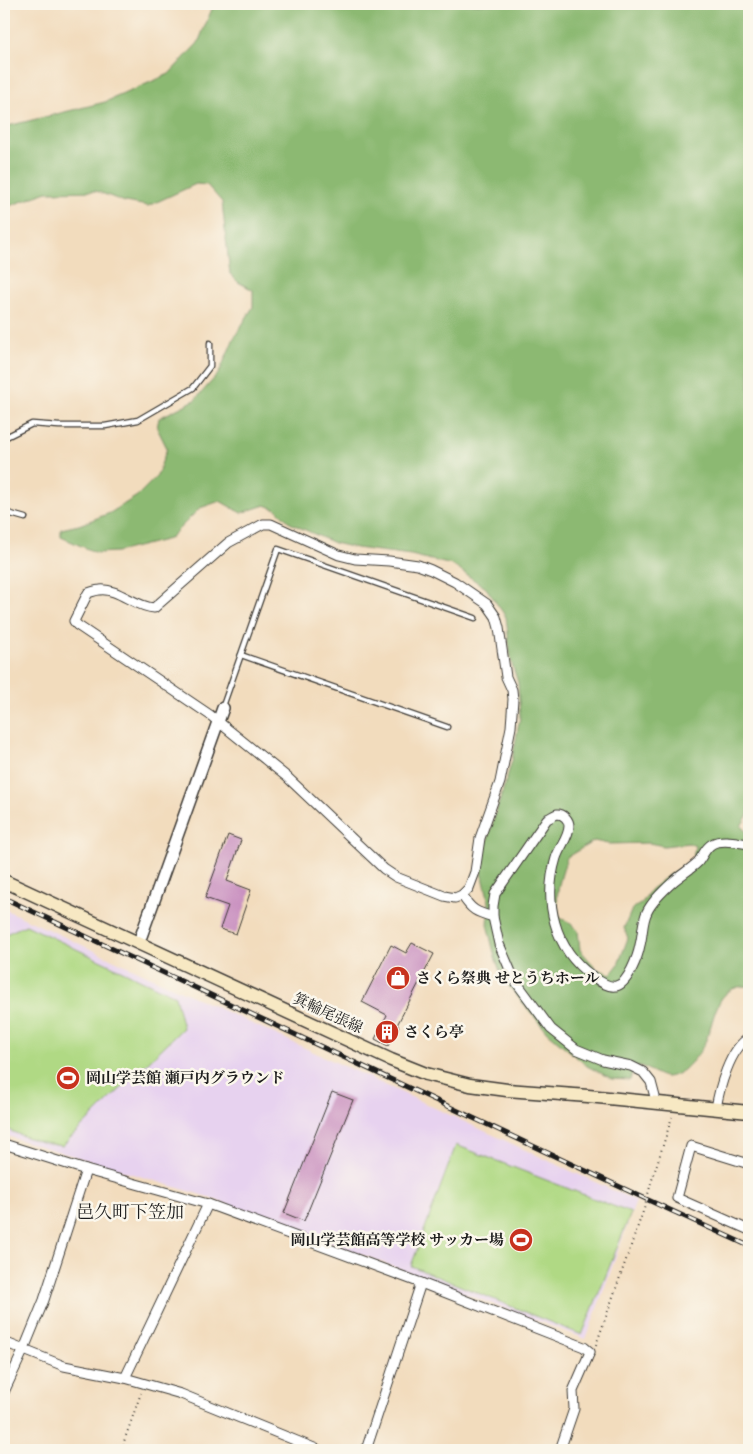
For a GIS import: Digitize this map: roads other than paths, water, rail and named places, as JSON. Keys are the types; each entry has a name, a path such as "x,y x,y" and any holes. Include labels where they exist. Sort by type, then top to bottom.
{"main road":[{"name":"箕輪尾張線","path":"4,881 391,1060 426,1074 470,1085 507,1090 749,1112"}],"street":[{"path":"262,524 271,524 339,555 355,559 418,565 455,582 487,604 496,617 506,677 512,690 511,726 500,782 480,838 475,872 469,888 462,895 455,898 444,896 384,869 287,777 203,710 77,625 74,621 88,593 100,590 110,591 146,608 154,608 228,543 262,524"},
{"path":"139,942 222,708"},
{"path":"654,1103 651,1082 643,1072 631,1066 603,1060 576,1049 551,1029 514,979 500,944 493,917 495,894 547,819 557,814 563,815 567,819 569,826 567,837 557,856 552,878 551,901 553,918 561,940 572,958 592,976 605,984 615,986 622,983 627,977 635,960 640,946 647,911 655,901 674,881 699,861 712,844 720,841 749,844"},
{"path":"462,895 470,908 493,917"},
{"path":"716,1109 719,1090 735,1052 749,1038"},
{"path":"4,1144 86,1170 208,1204 421,1283 584,1347 590,1352 573,1391 574,1409 560,1450"},
{"path":"749,1164 691,1146 677,1198 749,1230"},
{"path":"4,1392 24,1350 44,1300 86,1170"},
{"path":"125,1378 208,1204"},
{"path":"366,1450 421,1283"},
{"path":"4,1342 64,1366 125,1378 180,1394 319,1450"}],"lane":[{"path":"4,438 32,424 105,426 138,420 192,388 210,366 210,343"},
{"path":"4,512 24,518"},
{"path":"222,708 278,549 475,618"},
{"path":"241,655 447,728"}],"railway":[{"path":"4,898 749,1246"}],"place":[{"name":"さくら祭典 せとうちホール","path":"398,978"},
{"name":"さくら亭","path":"387,1032"},
{"name":"岡山学芸館 瀬戸内グラウンド","path":"68,1078"},
{"name":"岡山学芸館高等学校 サッカー場","path":"521,1240"}],"district":[{"name":"邑久町下笠加","path":"130,1212"}]}
